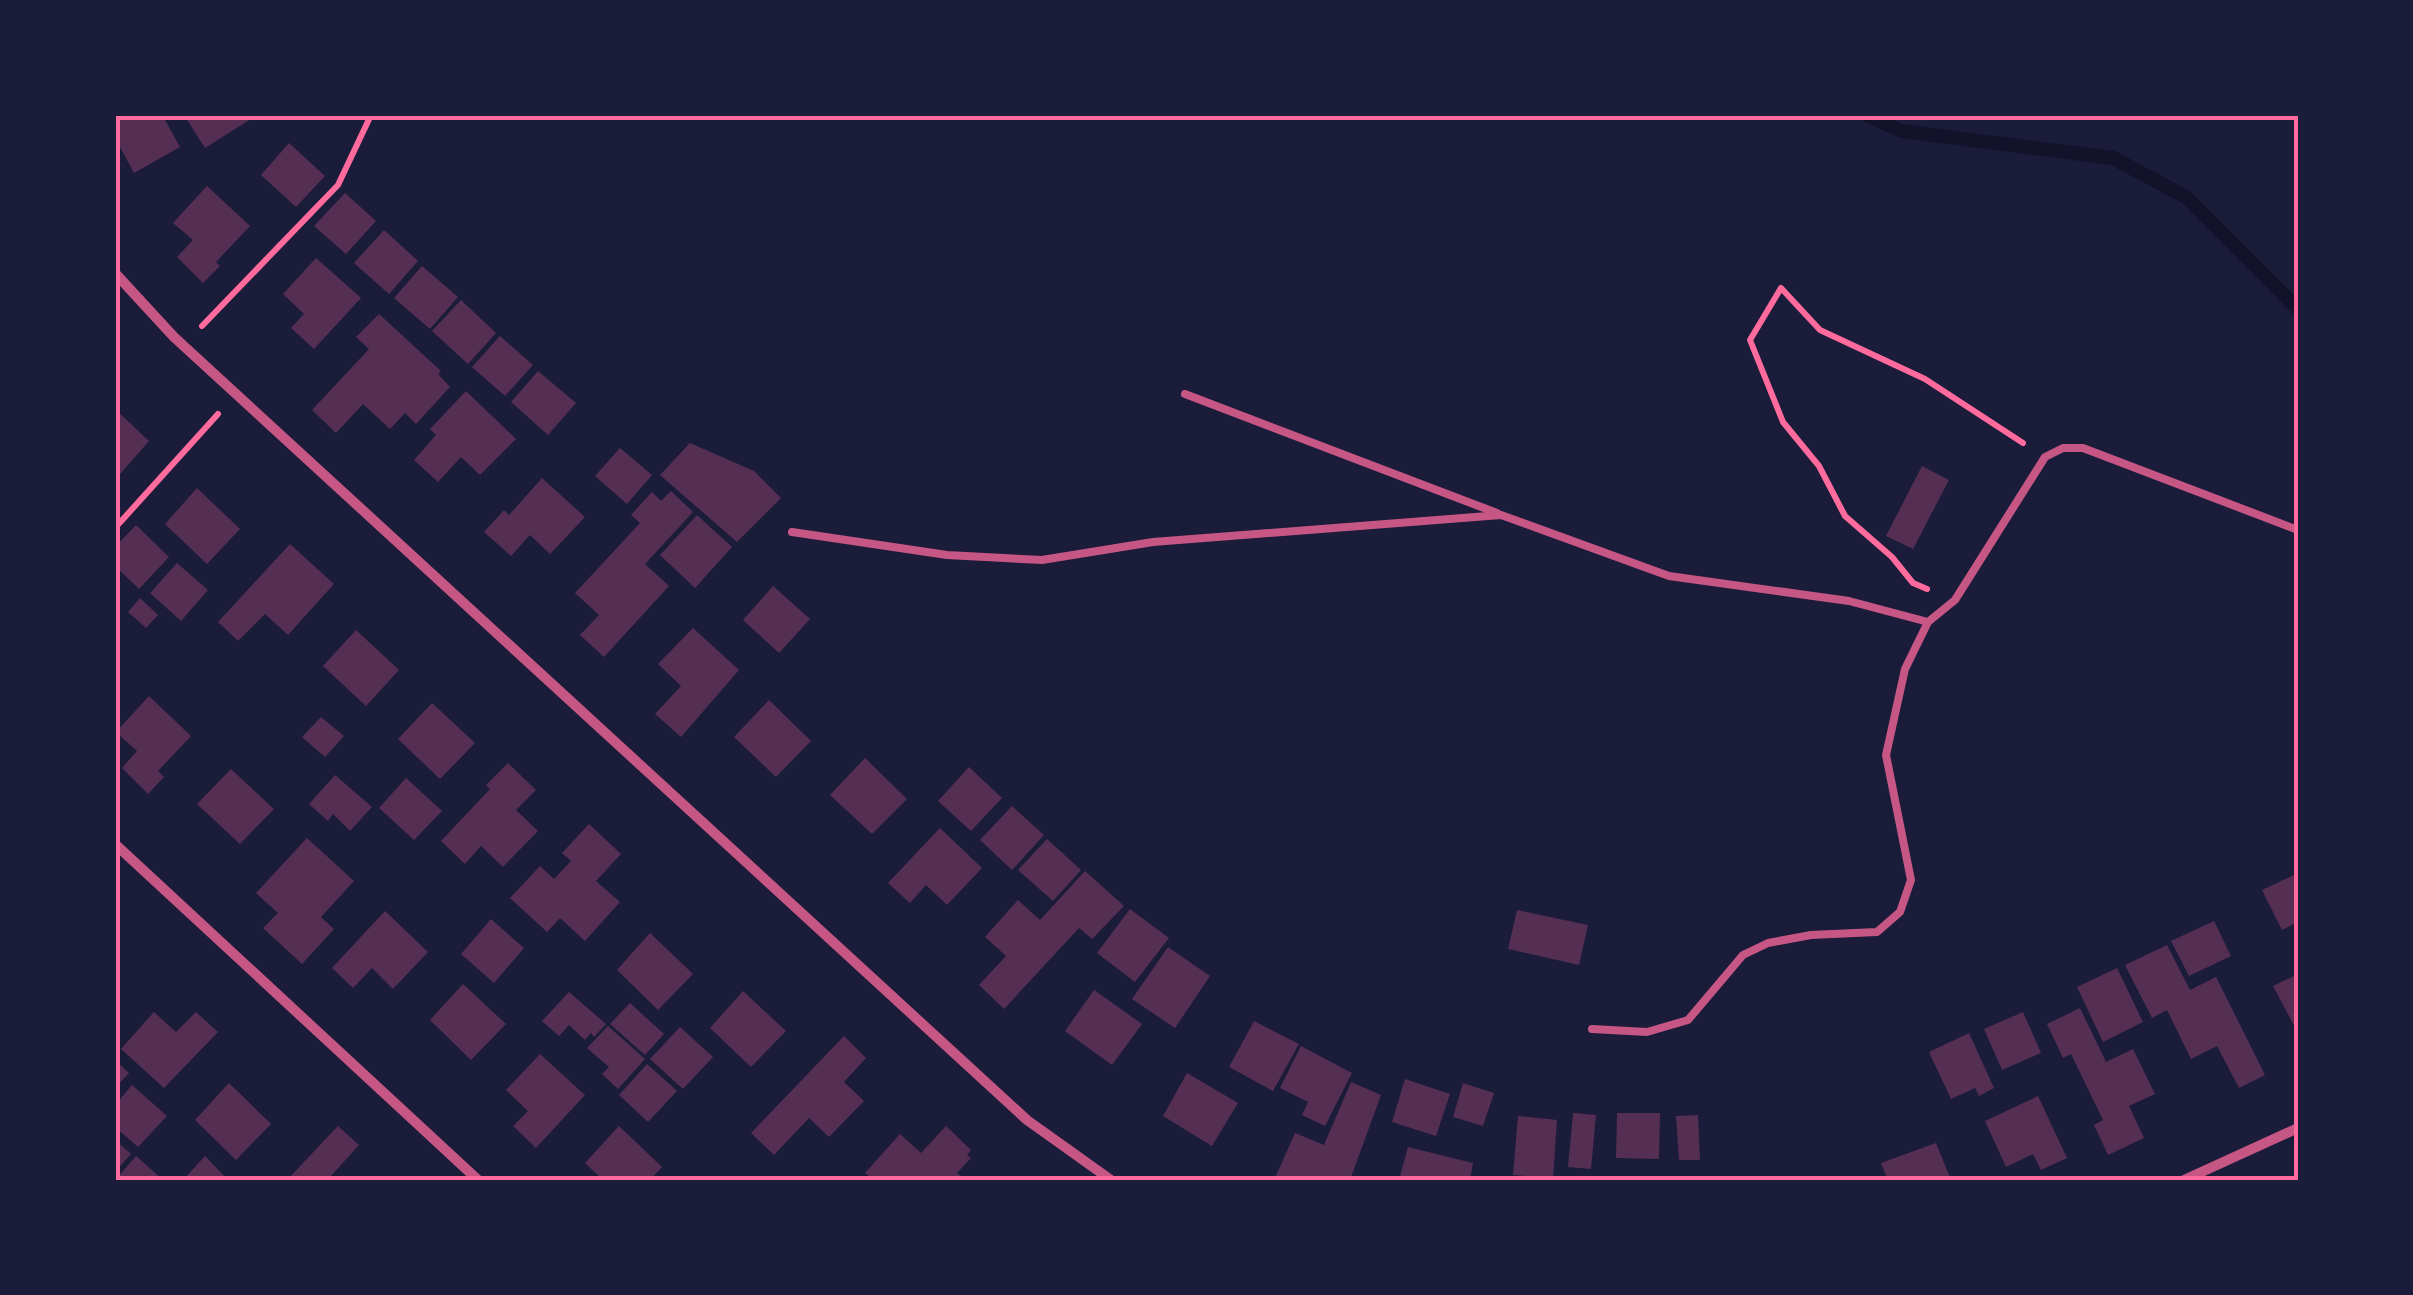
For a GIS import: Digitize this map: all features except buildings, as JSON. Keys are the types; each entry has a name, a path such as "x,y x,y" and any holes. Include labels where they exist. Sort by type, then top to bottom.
{"street":[{"path":"115,273 183,345 1027,1120 1110,1180"},
{"path":"115,844 478,1180"},
{"path":"2184,1180 2298,1128"}],"lane":[{"path":"1186,394 1670,576 1832,598 1928,622"},
{"path":"1592,1028 1647,1032 1688,1020 1743,955 1768,943 1811,935 1877,932 1900,912 1911,880 1886,755 1905,669 1928,622 1955,600 2044,457 2063,448 2083,448 2298,530"},
{"path":"792,532 947,555 1042,560 1152,542 1501,515"}],"path":[{"path":"183,345 338,185 371,115"},
{"path":"1955,600 1913,583 1892,557 1845,516 1819,466 1783,422 1750,340 1782,288 1820,330 1925,379 2044,457"},
{"path":"115,528 236,394"}],"waterway":[{"path":"1867,115 1901,131 2113,158 2186,197 2298,309"}]}
